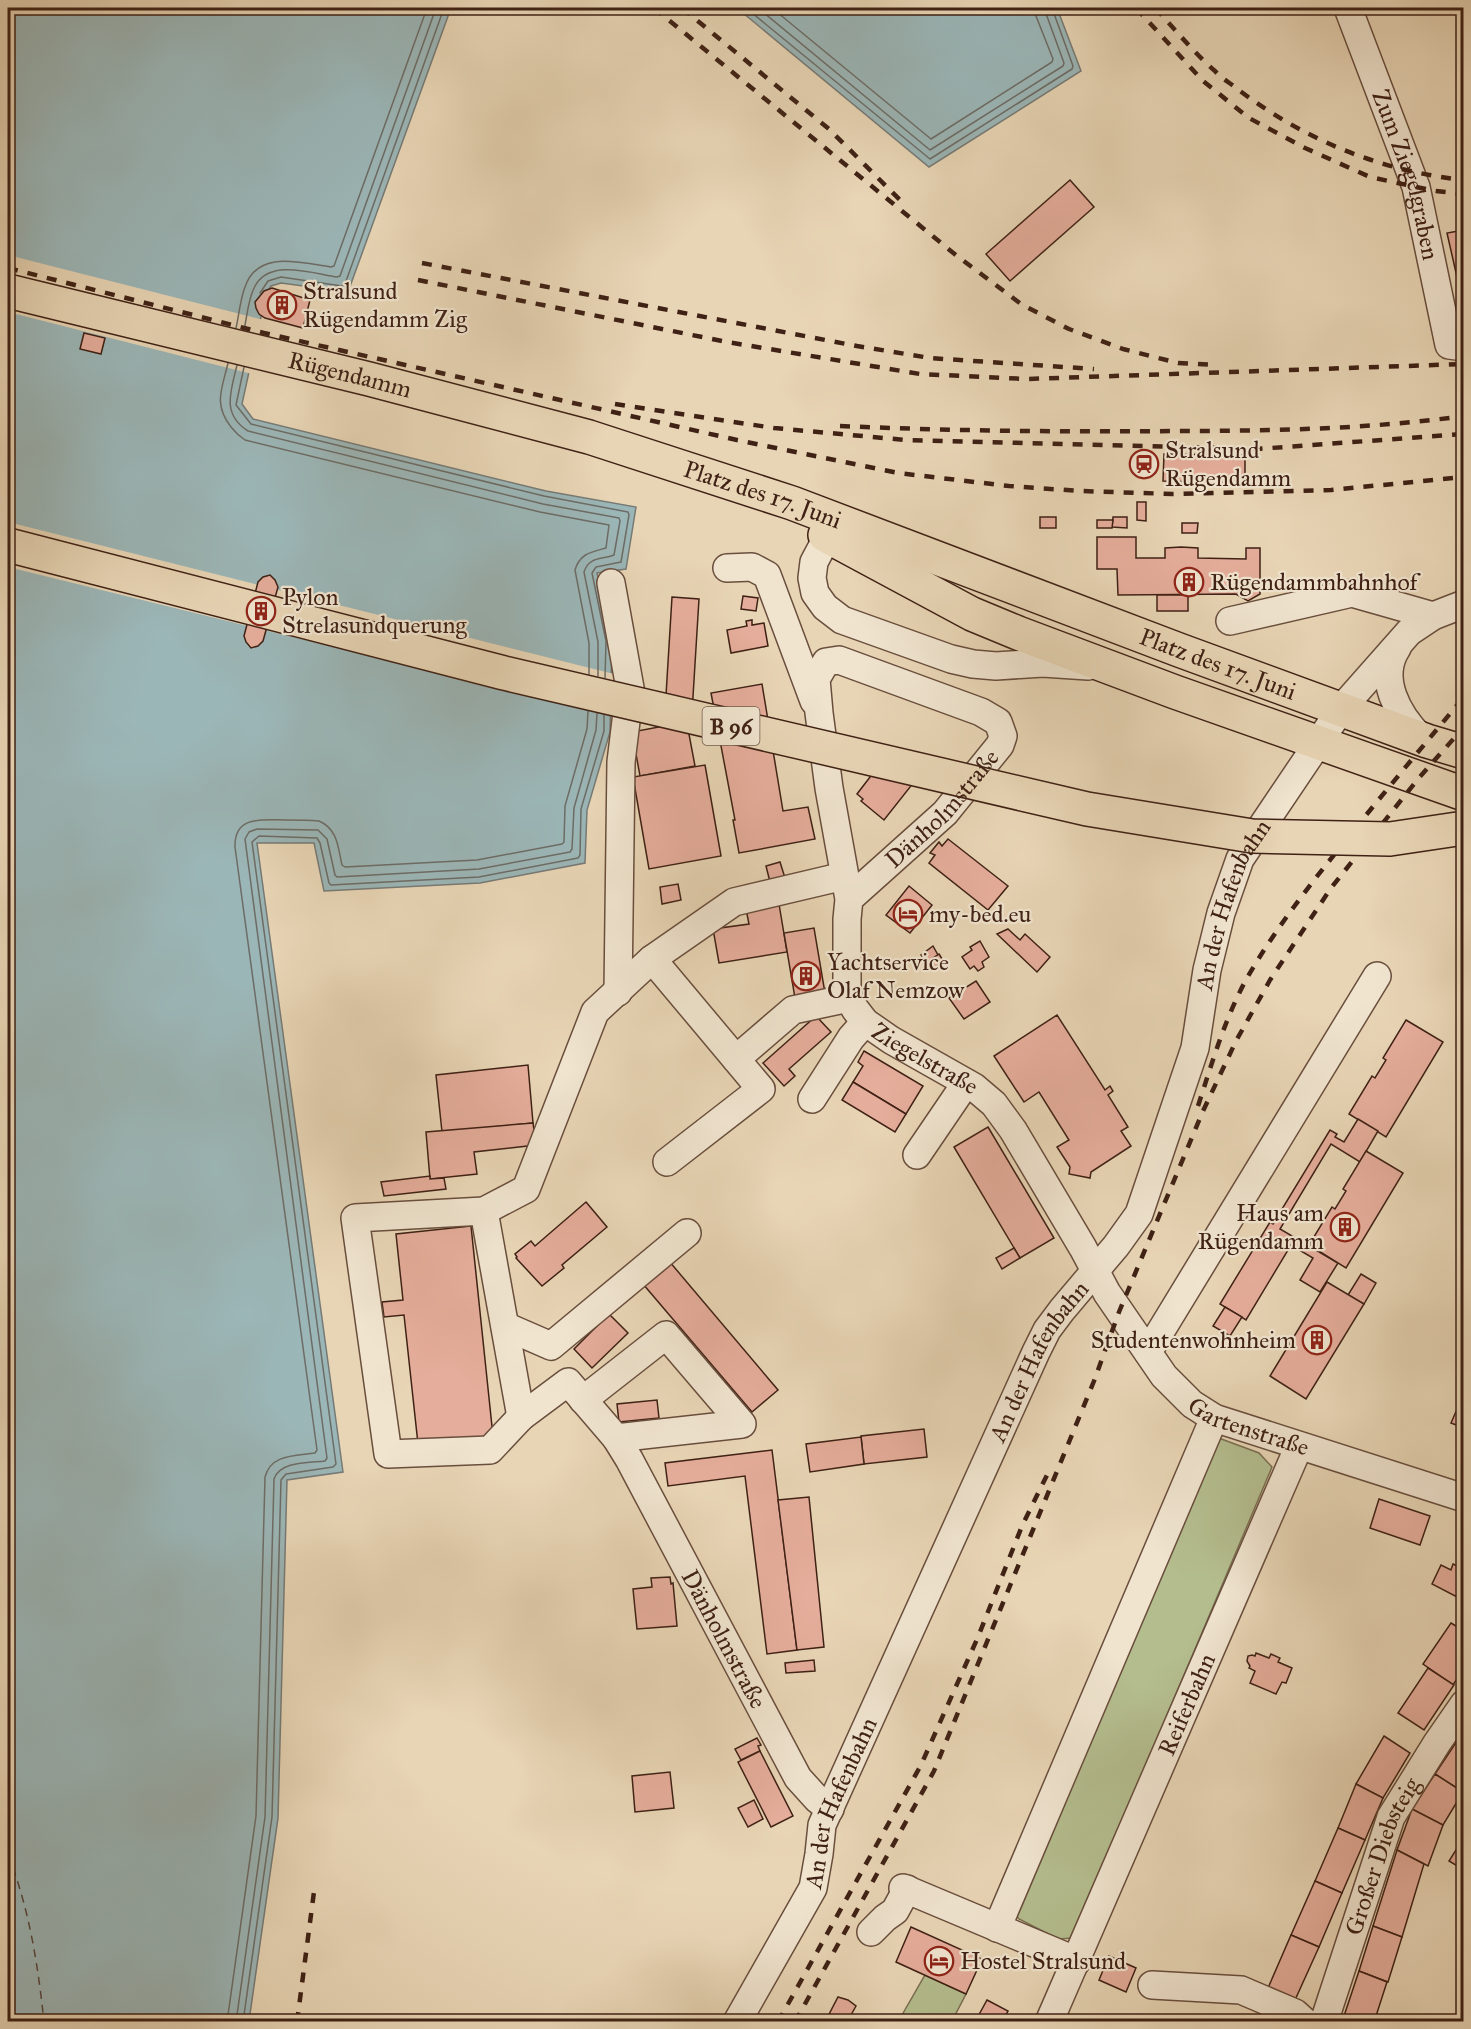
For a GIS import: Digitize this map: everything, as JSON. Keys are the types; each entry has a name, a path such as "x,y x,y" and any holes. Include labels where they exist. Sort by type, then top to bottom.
{"main road":[{"name":"Rügendamm","path":"8,291 380,381 589,437 690,471"},
{"name":"Platz des 17. Juni","path":"690,471 792,504 1341,709 1464,752"},
{"name":"Platz des 17. Juni","path":"690,471 836,540 972,614 1317,743 1464,794"},
{"name":"B 96","path":"8,545 515,676 1087,809 1252,836 1390,838 1464,828"}],"street":[{"name":"Zum Ziegelgraben","path":"1348,8 1416,187 1456,346"},
{"path":"883,538 850,535 822,547 814,562 812,578 815,593 825,608 842,620 951,659 973,664 996,666 1054,663 1118,670"},
{"name":"Ziegelstraße","path":"727,568 752,567 767,575 819,713"},
{"path":"611,583 630,688 621,762 618,992"},
{"path":"1230,621 1352,593 1433,616"},
{"path":"1420,737 1408,725 1393,696 1388,675 1391,657 1408,632 1433,616 1464,604"},
{"name":"An der Hafenbahn","path":"737,2022 813,1888 822,1825 1047,1330 1139,1214 1195,1048 1207,970 1221,913 1240,859 1341,709 1408,632"},
{"name":"Ziegelstraße","path":"981,712 839,660 826,662 816,679 829,788 847,888 847,994 865,1022 891,1040 966,1083 994,1104 1013,1130 1095,1270"},
{"name":"Dänholmstraße","path":"847,888 945,813 1000,745 1003,736 998,722 981,712"},
{"path":"622,1449 742,1424 666,1335 575,1391 521,1417 490,1450 388,1454 355,1218 484,1211 526,1190 596,1012 652,959 734,902 847,888"},
{"path":"652,959 761,1089 667,1162"},
{"path":"1148,1352 1377,976"},
{"path":"736,1059 793,1010 849,998"},
{"path":"812,1099 851,1038 865,1022"},
{"path":"917,1155 966,1083"},
{"path":"484,1211 521,1417"},
{"path":"505,1326 551,1346 687,1233"},
{"name":"Gartenstraße","path":"1095,1270 1119,1312 1164,1376 1192,1404 1215,1418 1464,1498"},
{"name":"Dänholmstraße","path":"551,1346 575,1391 622,1449 798,1778 817,1799 830,1809"},
{"path":"997,1928 1215,1418"},
{"name":"Reiferbahn","path":"1050,2022 1299,1446"},
{"name":"Großer Diebsteig","path":"1324,2022 1391,1817 1464,1704"},
{"path":"880,1924 895,1911 905,1888 1077,1961"},
{"path":"1152,1985 1241,1990 1294,2013 1305,2022"}],"green space":[{"path":"1216,1437 1259,1453 1272,1467 1073,1938 1058,1939 1019,1919 1012,1910"},
{"path":"925,1975 966,1994 952,2021 898,2022"}],"water":[{"path":"8,8 451,8 348,292 281,283 271,286 266,294 242,404 253,419 546,491 636,507 626,569 597,573 612,641 610,732 587,810 585,863 480,883 324,891 314,843 257,843 343,1472 287,1480 278,1818 249,2021 8,2022"},
{"path":"737,8 1057,8 1081,71 929,167"}],"pier":[{"path":"8,255 264,320 252,374 8,312"},
{"path":"8,522 614,674 613,716 8,567"}],"building":[{"path":"1070,180 1094,207 1010,281 986,254"},
{"path":"1464,230 1464,308 1447,233"},
{"name":"Stralsund Rügendamm Zig","path":"272,288 310,300 303,328 265,318 259,314 255,302 264,291"},
{"path":"84,333 105,338 101,354 80,349"},
{"path":"1164,454 1245,455 1245,483 1163,481"},
{"path":"1139,461 1154,461 1154,474 1139,474"},
{"path":"1137,502 1146,502 1146,521 1137,520"},
{"path":"1040,517 1056,517 1056,528 1040,528"},
{"path":"1113,517 1127,517 1127,528 1112,527"},
{"path":"1097,520 1113,520 1112,528 1097,528"},
{"path":"1182,523 1198,523 1197,533 1182,533"},
{"name":"Rügendammbahnhof","path":"1097,537 1136,537 1136,558 1165,558 1165,548 1181,547 1198,548 1198,558 1246,559 1246,548 1260,548 1260,594 1248,601 1236,594 1118,595 1117,569 1097,569"},
{"name":"Pylon Strelasundquerung","path":"270,575 278,587 263,641 251,648 244,636 258,582"},
{"path":"1157,595 1188,595 1188,611 1157,611"},
{"path":"743,596 758,598 756,611 741,609"},
{"path":"672,597 699,599 691,729 664,728"},
{"path":"752,620 752,625 764,623 768,646 731,653 727,630 747,626 746,621"},
{"path":"762,684 783,811 808,807 815,839 739,853 711,693"},
{"path":"664,726 688,729 695,766 640,776 632,732"},
{"path":"887,755 918,777 884,820 861,801 863,799 857,794"},
{"path":"705,765 721,856 649,869 633,777"},
{"path":"948,839 1008,886 988,910 929,863 935,855 930,853 939,842 942,846"},
{"path":"780,862 785,878 770,882 766,866"},
{"path":"678,884 681,900 662,904 660,887"},
{"path":"909,886 932,905 910,933 886,915"},
{"path":"779,904 787,952 719,963 713,929 749,924 746,909"},
{"name":"Yachtservice Olaf Nemzow","path":"814,928 826,999 796,1004 784,933"},
{"path":"1008,929 1020,940 1025,934 1050,957 1037,972 997,934"},
{"path":"980,941 989,957 982,962 984,967 978,971 974,966 970,969 962,957 972,950 970,947"},
{"path":"933,946 938,955 926,963 921,955"},
{"path":"939,954 944,962 931,970 926,963"},
{"path":"976,981 990,1002 964,1019 949,998"},
{"path":"1057,1015 1105,1090 1110,1086 1113,1091 1108,1095 1128,1127 1121,1131 1131,1146 1091,1172 1090,1178 1069,1174 1070,1167 1057,1147 1069,1140 1039,1092 1024,1102 994,1056"},
{"path":"816,1016 831,1032 789,1069 795,1076 784,1086 763,1063"},
{"path":"1406,1020 1443,1042 1386,1137 1349,1114 1372,1076 1375,1078 1386,1060 1383,1058"},
{"path":"864,1051 923,1086 906,1114 853,1082 863,1066 858,1062"},
{"path":"528,1065 533,1123 442,1132 436,1075"},
{"path":"853,1082 906,1114 895,1132 842,1100"},
{"path":"1358,1119 1378,1131 1360,1162 1331,1144 1280,1229 1338,1263 1320,1292 1300,1280 1313,1258 1291,1245 1246,1320 1220,1304 1270,1222 1273,1224 1330,1130 1337,1134 1335,1137 1344,1142"},
{"path":"533,1123 536,1145 474,1152 477,1174 430,1179 426,1132"},
{"path":"988,1127 1054,1238 1020,1258 954,1147"},
{"name":"Haus am Rügendamm","path":"1366,1151 1403,1173 1346,1268 1309,1245 1332,1207 1335,1209 1346,1191 1343,1189"},
{"path":"430,1176 430,1179 444,1178 446,1189 384,1196 381,1182"},
{"path":"586,1202 607,1227 562,1265 564,1268 542,1286 516,1258 515,1254 531,1241 535,1246"},
{"path":"471,1226 493,1436 418,1444 404,1315 384,1317 382,1302 403,1300 396,1234"},
{"path":"1014,1248 1020,1258 1002,1269 996,1258"},
{"path":"669,1261 778,1390 752,1412 643,1284"},
{"path":"1361,1274 1376,1283 1364,1304 1348,1295"},
{"name":"Studentenwohnheim","path":"1327,1282 1364,1304 1306,1399 1270,1376"},
{"path":"1225,1307 1242,1317 1230,1336 1213,1326"},
{"path":"609,1314 628,1333 592,1368 574,1349"},
{"path":"1464,1393 1464,1428 1451,1423"},
{"path":"657,1400 659,1418 619,1422 617,1404"},
{"path":"924,1429 927,1457 864,1464 861,1436"},
{"path":"861,1437 864,1464 810,1472 806,1444"},
{"path":"772,1450 797,1650 767,1654 745,1476 668,1486 665,1463"},
{"path":"809,1497 824,1647 797,1650 778,1500"},
{"path":"1379,1499 1430,1516 1420,1545 1370,1528"},
{"path":"1453,1564 1464,1569 1461,1575 1464,1576 1464,1590 1459,1598 1432,1584 1441,1565 1451,1570"},
{"path":"670,1577 671,1584 673,1583 677,1626 637,1629 633,1589 652,1587 651,1578"},
{"path":"1451,1623 1464,1631 1464,1668 1453,1685 1423,1664"},
{"path":"1256,1653 1269,1658 1271,1654 1280,1658 1278,1662 1292,1668 1286,1683 1282,1682 1276,1694 1250,1683 1255,1671 1249,1668 1248,1656 1255,1656"},
{"path":"814,1660 815,1671 786,1673 785,1663"},
{"path":"1428,1668 1454,1685 1424,1730 1398,1713"},
{"path":"1384,1736 1410,1753 1383,1798 1356,1784"},
{"path":"757,1738 761,1745 758,1746 760,1751 741,1760 735,1749"},
{"path":"1459,1738 1464,1742 1463,1792 1435,1774"},
{"path":"760,1751 793,1816 771,1827 738,1762"},
{"path":"670,1772 674,1808 635,1812 632,1776"},
{"path":"1435,1774 1463,1792 1443,1825 1412,1809"},
{"path":"1356,1784 1383,1798 1365,1840 1338,1828"},
{"path":"754,1800 763,1819 748,1827 738,1808"},
{"path":"1412,1809 1443,1825 1428,1866 1397,1850"},
{"path":"1338,1828 1365,1840 1342,1893 1315,1881"},
{"path":"1464,1839 1464,1870 1449,1861"},
{"path":"1397,1850 1424,1864 1402,1937 1373,1926"},
{"path":"1315,1881 1342,1893 1319,1947 1291,1935"},
{"path":"1373,1926 1402,1937 1388,1982 1359,1971"},
{"name":"Hostel Stralsund","path":"911,1927 982,1959 966,1994 896,1962"},
{"path":"1291,1935 1319,1947 1295,2000 1268,1988"},
{"path":"1109,1956 1136,1968 1126,1992 1099,1980"},
{"path":"1359,1971 1387,1982 1376,2016 1378,2022 1342,2022"},
{"path":"838,1997 856,2006 847,2022 825,2022"},
{"path":"987,2000 1008,2011 1002,2022 975,2022"}],"ferry route":[{"path":"8,1855 22,1895 32,1937 44,2022"}],"railway":[{"path":"654,8 957,256 1021,304 1069,329 1123,349 1178,363 1215,365"},
{"path":"682,8 829,129 904,204"},
{"path":"1136,8 1203,81 1249,118 1305,148 1370,177 1435,191 1464,194"},
{"path":"1155,8 1221,77 1265,109 1292,125 1318,139 1374,161 1433,176 1464,180"},
{"path":"422,263 930,358 1094,369"},
{"path":"8,268 264,333 737,440 898,473 1009,486 1173,494 1331,490 1464,477"},
{"path":"418,280 727,342 920,374 1027,379 1464,364"},
{"path":"615,404 774,428 906,440 1257,449 1464,434"},
{"path":"840,426 1008,431 1249,430 1357,426 1464,416"},
{"path":"1198,1106 1232,1009 1268,943 1329,861 1464,697"},
{"path":"795,2022 934,1771 1094,1381 1119,1312 1203,1111 1236,1041 1270,980 1331,888 1418,779 1464,727"},
{"path":"778,2022 921,1765 978,1637 1022,1526 1048,1473"},
{"path":"297,2022 315,1884"}],"place":[{"name":"Stralsund Rügendamm Zig","path":"282,305"},
{"name":"Stralsund Rügendamm","path":"1144,464"},
{"name":"Rügendammbahnhof","path":"1189,582"},
{"name":"Pylon Strelasundquerung","path":"261,611"},
{"name":"my-bed.eu","path":"908,914"},
{"name":"Yachtservice Olaf Nemzow","path":"806,976"},
{"name":"Haus am Rügendamm","path":"1345,1227"},
{"name":"Studentenwohnheim","path":"1317,1340"},
{"name":"Hostel Stralsund","path":"939,1961"}]}
